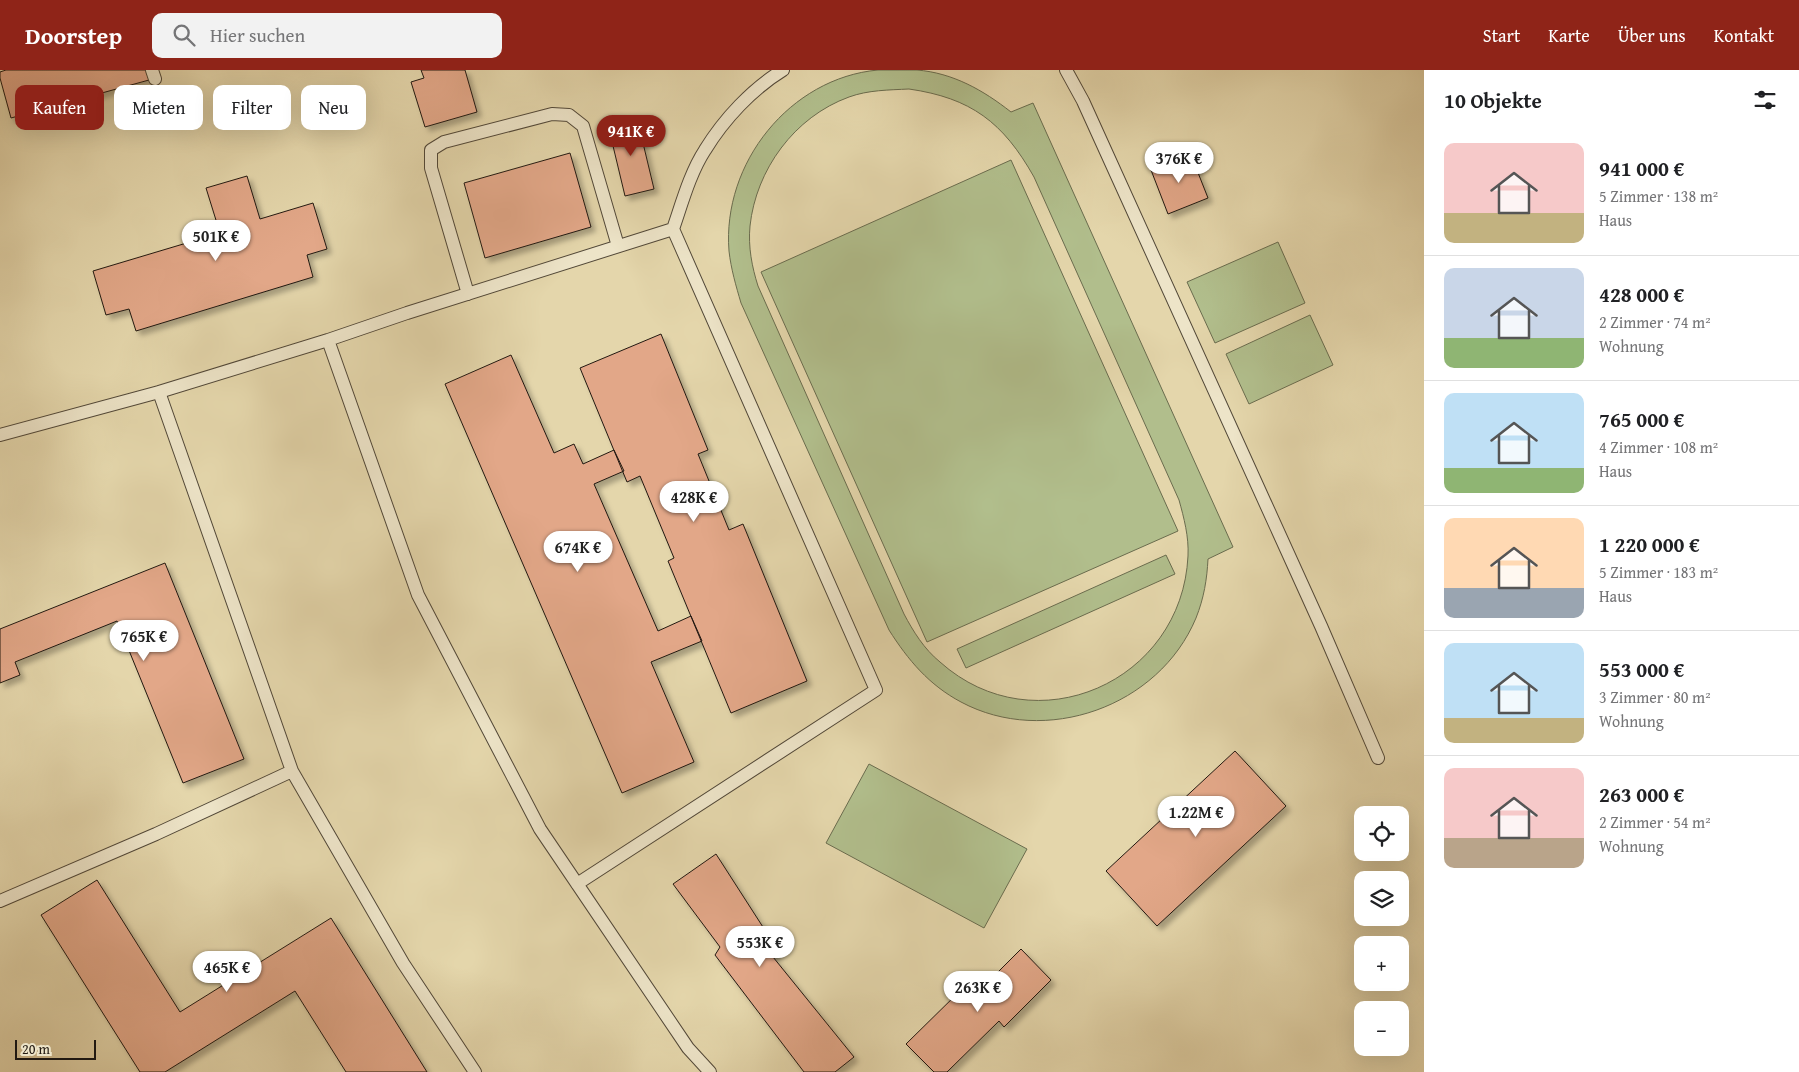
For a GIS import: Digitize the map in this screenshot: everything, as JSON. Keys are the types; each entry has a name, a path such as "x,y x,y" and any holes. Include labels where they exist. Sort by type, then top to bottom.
{"lane":[{"path":"577,884 876,690 674,229 687,188 704,150 738,108 765,81 783,70"},
{"path":"1066,70 1095,128 1321,626 1378,758"},
{"path":"468,294 431,168 431,150 444,142 552,114 569,115 583,126 618,246"},
{"path":"0,435 159,392 674,229"},
{"path":"328,340 418,595 540,829 688,1048 710,1072"},
{"path":"159,392 292,771 403,963 475,1072"},
{"path":"0,901 156,834 292,771"}],"green space":[{"path":"878,70 917,70 943,75 967,84 1011,112 1033,103 1233,547 1208,559 1205,588 1199,611 1179,649 1155,675 1128,696 1096,710 1063,719 1028,720 994,715 961,702 949,695 920,671 889,630 741,303 729,251 730,218 737,187 750,157 768,130 790,108 817,89 846,76","holes":["909,89 931,93 968,106 997,127 1010,141 1034,177 1179,500 1184,521 1188,542 1188,556 1180,600 1160,638 1132,667 1097,688 1059,699 1018,699 978,687 940,662 919,640 904,614 758,286 752,264 750,226 760,185 769,166 795,132 829,106 849,97 864,93"]},
{"path":"1011,160 1178,531 927,642 761,272"},
{"path":"1278,242 1305,303 1215,343 1187,282"},
{"path":"1310,315 1333,365 1249,404 1226,354"},
{"path":"1166,555 1175,574 966,668 957,649"},
{"path":"869,764 1027,849 984,928 826,843"}],"building":[{"path":"6,70 146,70 149,80 131,85 114,85 114,90 104,92 104,85 15,85 15,117 11,118 0,72"},
{"path":"421,70 465,70 477,112 425,127 411,82 424,78"},
{"path":"637,118 654,189 625,196 608,125"},
{"path":"570,153 591,227 485,258 464,183"},
{"path":"1191,155 1208,198 1168,214 1151,170"},
{"path":"247,176 260,219 313,203 327,249 307,255 313,277 136,331 129,309 106,315 93,271 220,233 206,188"},
{"path":"661,334 708,450 698,454 729,530 743,524 807,681 731,713 668,561 674,558 640,476 627,482 580,368"},
{"path":"511,355 554,453 574,444 583,464 614,450 624,471 594,484 658,631 691,616 702,641 651,662 694,762 622,793 445,384"},
{"path":"165,563 244,759 183,783 117,621 15,662 20,675 0,683 0,629"},
{"path":"1235,751 1286,806 1157,926 1106,871"},
{"path":"716,854 779,952 773,957 854,1057 835,1072 804,1072 715,955 720,947 673,884"},
{"path":"97,880 180,1012 331,918 427,1072 346,1072 295,991 165,1072 140,1072 41,915"},
{"path":"1021,949 1051,980 1004,1027 999,1021 947,1072 934,1072 906,1044 965,986 975,995"}]}
